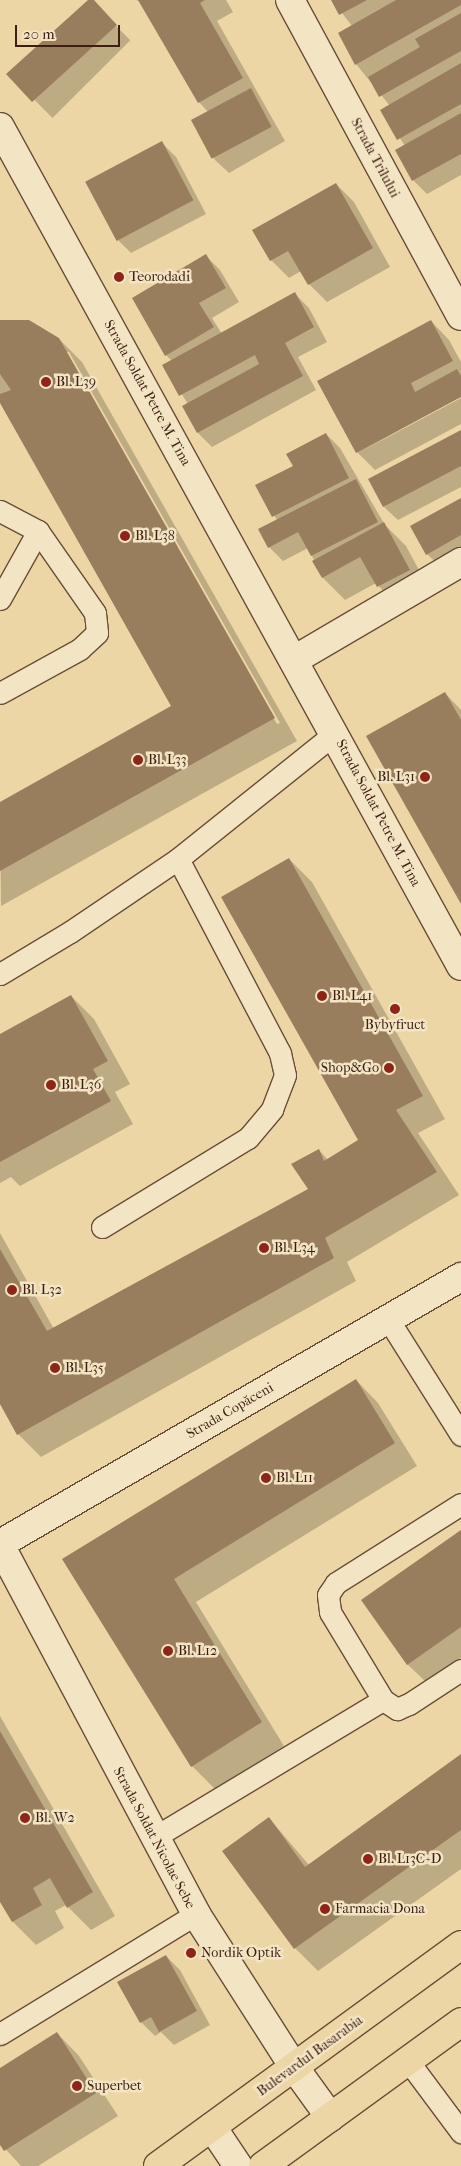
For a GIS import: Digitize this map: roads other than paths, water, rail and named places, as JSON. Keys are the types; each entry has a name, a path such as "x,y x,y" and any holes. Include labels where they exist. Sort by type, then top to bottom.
{"main road":[{"name":"Bulevardul Basarabia","path":"158,2166 461,1946"},
{"path":"263,2166 461,2022"}],"street":[{"name":"Strada Trilului","path":"290,0 461,316"},
{"name":"Strada Soldat Petre M. Tina","path":"0,127 335,733 461,966"},
{"path":"294,660 458,570"},
{"name":"Strada Copăceni","path":"0,1545 461,1277"},
{"name":"Strada Soldat Nicolae Sebe","path":"0,1545 153,1838 196,1914 294,2067 330,2117"},
{"path":"212,2128 238,2166"}],"lane":[{"path":"0,511 38,531 95,613 97,633 80,649 0,694"},
{"path":"0,600 38,531"},
{"path":"0,974 70,932 178,859 335,733"},
{"path":"102,1227 248,1138 272,1109 286,1075 280,1053 178,859"},
{"path":"388,1319 461,1435"},
{"path":"461,1504 336,1583 328,1595 330,1612 383,1700 397,1709 409,1704 461,1670"},
{"path":"153,1838 383,1700"},
{"path":"0,2034 196,1914"},
{"path":"408,2061 461,2132"}],"place":[{"name":"Teorodadi","path":"119,277"},
{"name":"Bl. L39","path":"46,382"},
{"name":"Bl. L38","path":"125,536"},
{"name":"Bl. L33","path":"138,760"},
{"name":"Bl. L31","path":"425,777"},
{"name":"Bl. L41","path":"322,996"},
{"name":"Bybyfruct","path":"395,1009"},
{"name":"Shop&Go","path":"389,1068"},
{"name":"Bl. L36","path":"51,1085"},
{"name":"Bl. L34","path":"264,1248"},
{"name":"Bl. L32","path":"12,1290"},
{"name":"Bl. L35","path":"55,1368"},
{"name":"Bl. L11","path":"266,1478"},
{"name":"Bl. L12","path":"168,1651"},
{"name":"Bl. W2","path":"25,1818"},
{"name":"Bl. L13C+D","path":"368,1859"},
{"name":"Farmacia Dona","path":"325,1909"},
{"name":"Nordik Optik","path":"191,1953"},
{"name":"Superbet","path":"77,2086"}]}
